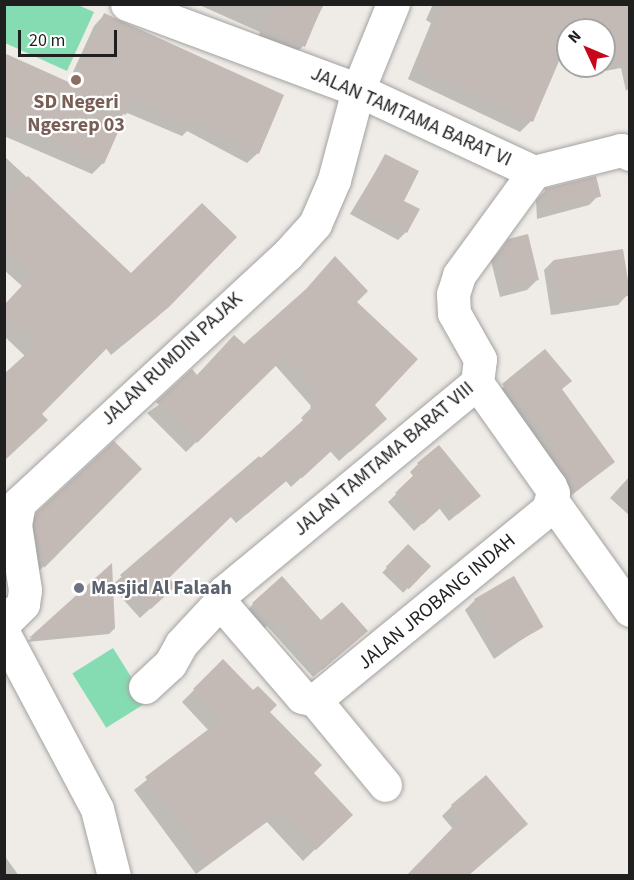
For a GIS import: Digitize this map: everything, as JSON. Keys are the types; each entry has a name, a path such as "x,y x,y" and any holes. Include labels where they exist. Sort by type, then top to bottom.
{"street":[{"name":"JALAN TAMTAMA BARAT VI","path":"127,4 358,90 534,172 621,150 630,154"},
{"name":"JALAN RUMDIN PAJAK","path":"4,623 23,604 26,590 15,525 19,503 287,255 315,224 334,180 358,90 393,4"},
{"name":"JALAN TAMTAMA BARAT VIII","path":"145,687 220,602 224,592 477,383 480,359 454,313 453,294 459,275 534,172"},
{"path":"477,383 550,486 552,501 630,610"},
{"name":"JALAN JROBANG INDAH","path":"315,700 548,509 552,501"},
{"path":"220,602 302,697 315,700 385,785"},
{"path":"4,634 97,809 114,876"}],"green space":[{"path":"5,4 78,5 94,12 67,71 5,43"},
{"path":"113,648 147,702 106,728 72,673"}],"building":[{"path":"277,4 323,4 305,47 266,29"},
{"path":"444,4 630,4 630,67 616,61 616,18 556,18 556,68 533,122 418,68"},
{"path":"104,13 284,95 259,154 198,121 194,127 132,100 126,115 105,106 122,123 104,164 4,121 4,53 73,84"},
{"path":"385,154 419,171 404,201 420,209 407,233 357,206"},
{"path":"28,176 131,273 202,203 237,237 169,307 123,345 117,338 42,414 48,420 4,461 4,374 36,345 4,315 4,305 32,275 4,249 4,201"},
{"path":"596,176 601,196 550,209 545,189"},
{"path":"528,234 539,280 510,287 501,250 508,239"},
{"path":"623,249 630,295 561,306 554,260"},
{"path":"335,256 368,291 357,302 418,359 375,405 387,419 350,452 341,442 302,478 297,472 247,514 241,507 169,578 176,586 151,609 120,575 259,456 261,458 313,411 310,407 322,397 286,356 197,443 156,402 192,369 197,375 234,335 244,344 306,289"},
{"path":"545,349 572,381 562,389 615,462 578,490 549,451 555,447 502,384"},
{"path":"114,441 142,469 44,568 42,541 37,542 34,525 36,513"},
{"path":"439,445 481,496 458,514 448,501 423,524 395,493 421,468 417,463"},
{"path":"408,544 431,566 409,589 386,567"},
{"path":"112,563 115,629 29,638"},
{"path":"282,576 321,620 342,602 368,631 322,670 276,619 271,624 252,603"},
{"path":"514,576 544,627 504,650 474,599"},
{"path":"223,659 253,690 258,686 277,705 270,712 322,765 314,773 353,815 316,850 279,811 209,863 145,777 222,719 193,689"},
{"path":"486,775 528,824 468,876 406,876 462,818 451,805"}],"place":[{"name":"SD Negeri Ngesrep 03","path":"76,80"},
{"name":"Masjid Al Falaah","path":"79,588"}]}
